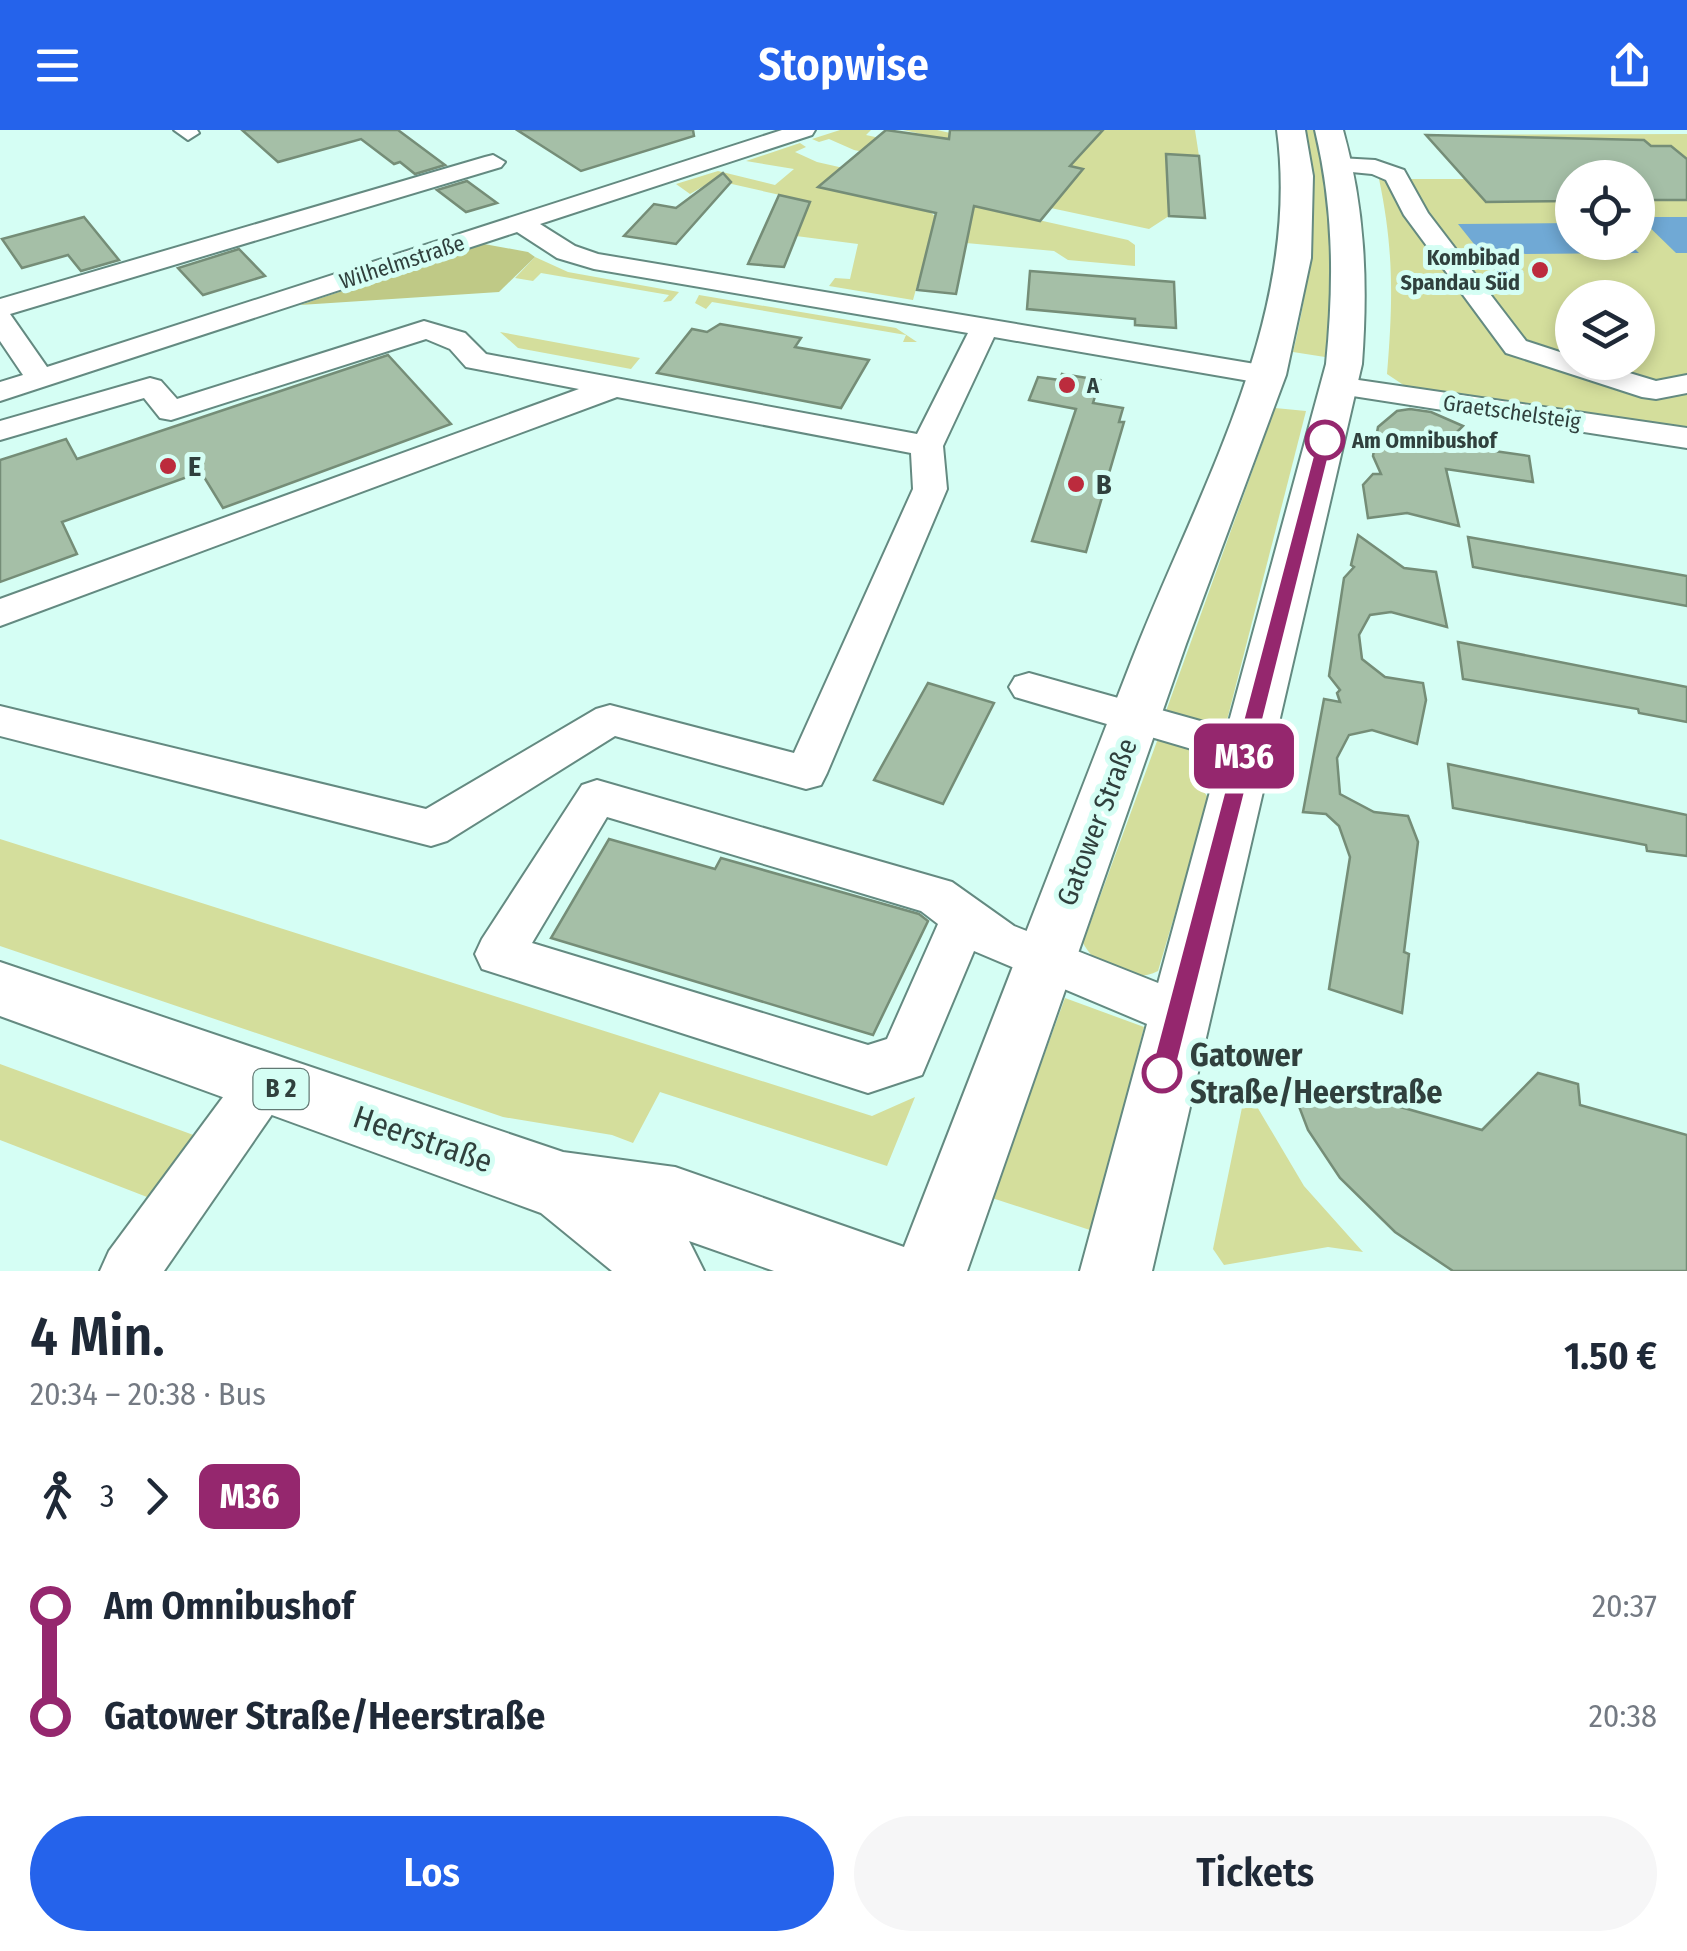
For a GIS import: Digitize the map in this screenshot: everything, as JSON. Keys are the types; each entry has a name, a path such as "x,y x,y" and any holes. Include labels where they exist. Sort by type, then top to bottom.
{"main road":[{"name":"Gatower Straße","path":"932,1271 1267,375 1295,258 1298,176 1291,130"},
{"path":"1116,1271 1344,364 1351,232 1339,164 1328,130"},
{"path":"1267,375 1338,386"},
{"name":"Heerstraße","path":"0,989 563,1186 674,1202 878,1271"},
{"name":"Heerstraße","path":"563,1186 668,1271"}],"street":[{"name":"Wilhelmstraße","path":"0,392 804,130"},
{"path":"0,308 493,162"},
{"path":"1339,164 1375,167 1396,175 1416,214 1516,347 1642,388 1656,390 1687,384"},
{"path":"520,224 566,252 594,261 1267,375"},
{"path":"0,320 41,379"},
{"path":"0,721 430,828 610,720 806,773 930,489 913,443 954,322"},
{"path":"913,443 985,327"},
{"path":"0,431 150,387 171,412 424,330 450,334 467,346 476,361 913,443"},
{"path":"0,613 616,386"},
{"name":"Graetschelsteig","path":"1338,386 1687,438"},
{"path":"1029,687 1136,721 1162,722 1246,749"},
{"path":"964,919 904,1058 868,1069 499,954 597,797 936,896 998,942 1178,1014"},
{"path":"130,1271 264,1084"}],"green space":[{"path":"840,130 871,130 866,135 1074,180 1083,169 903,130 937,130 968,137 1048,130 1195,130 1199,156 1166,154 1169,216 1149,229 1018,201 1007,213 1128,240 1135,245 1135,266 1068,260 1054,251 966,243 951,201 832,175 819,187 930,212 936,217 913,300 829,286 835,278 850,279 858,244 796,236 789,197 714,180 690,194 676,184 718,171 775,185 794,169 746,161 800,143 806,147 795,152 817,162 949,192 966,174 854,150 829,139 812,139"},
{"path":"1304,130 1317,130 1331,214 1333,271 1325,357 1293,352 1310,241"},
{"name":"Kombibad Spandau Süd","path":"1687,134 1687,429 1405,386 1387,374 1391,276 1379,179 1465,179 1426,135"},
{"path":"484,244 528,252 535,257 499,292 300,305"},
{"path":"535,257 568,272 679,292 671,301 663,302 669,295 541,273 533,281 515,278"},
{"path":"699,295 896,328 917,342 903,342 906,335 712,302 706,309 695,303"},
{"path":"500,332 640,358 631,369 518,348"},
{"path":"1275,408 1306,411 1224,732 1165,714"},
{"path":"1160,733 1204,748 1196,780 1209,799 1158,971 1126,975 1106,967 1083,943"},
{"path":"0,839 872,1116 915,1097 887,1166 660,1092 633,1143 612,1135 503,1117 0,946"},
{"path":"1065,998 1144,1027 1093,1231 992,1198"},
{"path":"0,1064 237,1151 196,1216 0,1140"},
{"path":"1246,1088 1304,1186 1363,1252 1328,1247 1224,1265 1213,1249"}],"water":[{"path":"1655,217 1687,217 1687,253 1676,253 1655,233"},
{"path":"1555,223 1555,254 1509,254 1524,273 1498,274 1458,224"}],"building":[{"path":"242,130 398,130 445,165 415,174 400,162 394,164 361,139 278,162"},
{"path":"517,130 693,130 694,136 581,171"},
{"path":"886,130 949,139 950,130 1103,130 1070,166 1083,169 1040,221 974,206 956,294 917,290 936,213 818,187"},
{"path":"1426,135 1644,140 1651,146 1671,146 1687,159 1687,200 1655,200 1655,160 1555,160 1555,201 1486,202"},
{"path":"1166,154 1199,156 1205,218 1169,216"},
{"path":"723,173 731,182 676,244 624,236 654,204 676,208"},
{"path":"467,181 497,203 466,212 437,190"},
{"path":"779,195 810,202 784,267 748,264"},
{"path":"84,217 119,260 81,271 68,255 22,268 2,239"},
{"path":"239,249 265,276 203,295 178,268"},
{"path":"1030,271 1174,282 1176,328 1135,325 1135,319 1027,309"},
{"path":"720,324 801,338 795,347 869,360 841,408 657,373 692,329 707,332"},
{"name":"E","path":"388,355 451,424 223,508 201,472 62,522 77,554 0,582 0,460 66,439 77,459"},
{"name":"B","path":"1062,374 1100,380 1093,403 1123,408 1119,422 1124,422 1086,552 1032,541 1076,409 1029,400 1038,377 1060,380"},
{"path":"1397,411 1431,412 1463,426 1445,444 1529,456 1533,482 1446,469 1459,526 1407,513 1368,518 1363,485 1373,474 1381,474 1373,456 1378,427"},
{"path":"1358,535 1404,568 1436,572 1447,627 1391,612 1370,615 1359,635 1362,659 1385,677 1423,683 1426,700 1417,744 1372,730 1349,735 1337,758 1340,794 1374,812 1408,816 1418,842 1404,952 1409,954 1402,1013 1329,989 1350,857 1339,826 1326,814 1303,812 1324,699 1340,702 1340,690 1329,676 1344,578 1354,567 1351,565"},
{"path":"1468,537 1687,576 1687,606 1473,567"},
{"path":"1458,642 1687,687 1687,722 1639,713 1638,709 1463,679"},
{"path":"928,683 994,703 943,804 874,780"},
{"path":"1448,764 1687,815 1687,856 1647,851 1646,845 1453,808"},
{"path":"609,839 715,869 721,858 919,914 928,921 873,1035 551,938"},
{"path":"1538,1073 1578,1084 1580,1105 1687,1135 1687,1271 1453,1271 1395,1232 1340,1178 1308,1130 1287,1075 1482,1130"}],"bus line":[{"name":"M36","path":"1162,1073 1325,440"}],"place":[{"name":"Kombibad Spandau Süd","path":"1540,270"},
{"name":"A","path":"1067,385"},
{"name":"Am Omnibushof","path":"1325,440"},
{"name":"E","path":"168,466"},
{"name":"B","path":"1076,484"},
{"name":"Gatower Straße/Heerstraße","path":"1162,1073"}]}
